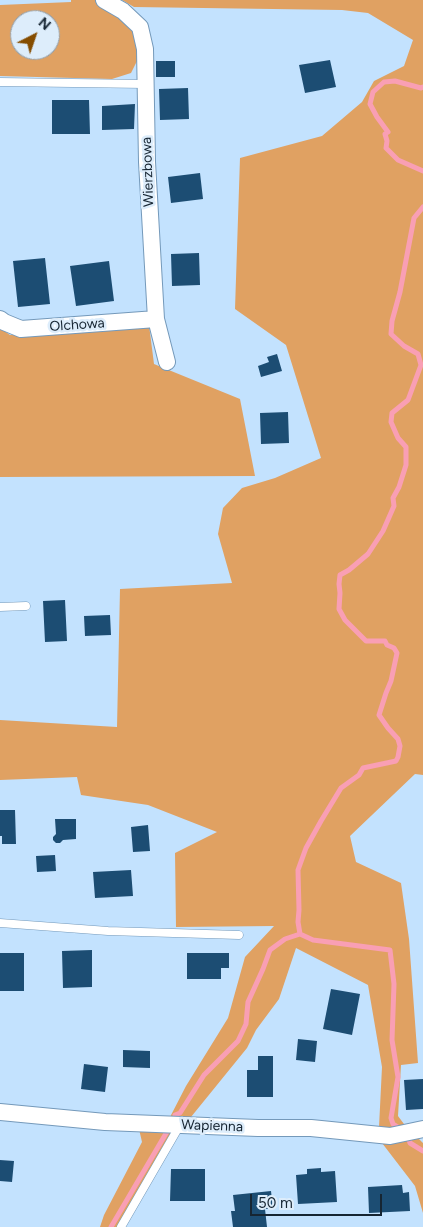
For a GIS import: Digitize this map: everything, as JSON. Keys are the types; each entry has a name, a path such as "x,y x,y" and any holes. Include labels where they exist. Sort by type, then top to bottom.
{"street":[{"name":"Wierzbowa","path":"104,0 123,11 140,27 145,49 147,162 156,319 166,362"},
{"name":"Olchowa","path":"0,319 21,329 156,319"},
{"name":"Wapienna","path":"0,1112 106,1122 258,1128 311,1128 390,1136 423,1129"}],"lane":[{"path":"0,82 146,84"},
{"path":"0,607 26,606"},
{"path":"0,923 108,931 239,935"},
{"path":"121,1227 180,1124"}],"shaded area":[{"path":"96,0 135,29 139,57 131,73 112,79 0,76 0,5"},
{"path":"122,0 423,0 423,775 415,774 350,836 356,862 401,883 409,939 418,1063 401,1065 398,1116 407,1128 379,1127 382,1067 368,985 296,948 279,999 256,1030 247,1048 191,1117 169,1119 186,1086 228,1018 245,957 274,926 176,927 175,853 217,832 148,805 81,795 77,777 0,780 0,720 117,727 120,589 232,583 218,534 223,508 242,488 275,478 321,458 286,345 235,309 240,158 322,136 362,102 374,81 404,66 413,40 368,13 342,10 134,7"},
{"path":"149,325 154,364 240,399 255,476 0,477 0,328 10,335"},
{"path":"139,1129 172,1131 117,1227 100,1227 104,1215 142,1142"},
{"path":"418,1138 423,1143 423,1213 415,1186 382,1143"}],"building":[{"path":"330,60 336,87 305,93 299,65"},
{"path":"156,61 175,61 175,77 156,77"},
{"path":"188,88 189,119 160,120 159,89"},
{"path":"52,100 89,100 90,134 52,134"},
{"path":"135,104 134,129 102,130 102,106"},
{"path":"200,173 203,199 171,203 168,177"},
{"path":"199,253 200,285 172,286 171,254"},
{"path":"45,258 50,304 18,307 13,261"},
{"path":"109,261 114,301 76,306 70,266"},
{"path":"277,354 282,371 261,377 258,366 269,362 267,357"},
{"path":"288,412 289,443 261,444 260,413"},
{"path":"65,600 67,641 45,642 43,601"},
{"path":"110,615 111,635 85,636 84,616"},
{"path":"0,810 15,810 16,844 2,844 2,836 0,836"},
{"path":"55,819 76,819 76,839 63,840 60,843 56,843 53,840 56,834"},
{"path":"148,825 150,851 133,852 131,827"},
{"path":"55,855 56,871 37,872 36,856"},
{"path":"131,870 133,896 95,898 93,872"},
{"path":"92,950 92,987 63,988 62,951"},
{"path":"0,953 24,953 24,991 0,991"},
{"path":"187,953 229,953 229,968 221,968 221,979 187,979"},
{"path":"331,989 360,994 352,1035 323,1029"},
{"path":"298,1039 317,1041 315,1062 296,1060"},
{"path":"123,1050 150,1051 150,1068 123,1067"},
{"path":"258,1056 273,1056 273,1097 247,1097 247,1070 258,1070"},
{"path":"84,1064 108,1067 105,1092 81,1089"},
{"path":"423,1079 423,1109 406,1110 404,1080"},
{"path":"0,1160 14,1161 12,1182 0,1181"},
{"path":"321,1168 321,1172 335,1171 337,1202 298,1204 296,1175 307,1174 307,1169"},
{"path":"171,1169 205,1169 205,1201 170,1201"},
{"path":"402,1185 403,1193 409,1192 410,1211 369,1213 368,1187"},
{"path":"271,1191 273,1209 265,1209 267,1227 233,1227 231,1211 235,1211 233,1195"}],"waterway":[{"path":"423,87 395,81 384,82 373,92 370,104 388,132 385,134 386,148 398,160 423,171"},
{"path":"401,1129 393,1124 391,1118 398,1077 392,1040 394,984 390,950 313,940 300,934 298,922 298,870 306,848 341,788 359,775 363,768 396,761 398,757 400,746 398,739 379,715 391,681 397,653 385,641 366,641 345,620 339,609 339,584 340,575 368,554 383,531 394,506 393,498 399,487 406,465 406,447 398,438 391,422 392,413 408,400 421,365 418,354 404,346 391,334 392,321 400,292 414,218 423,207"},
{"path":"175,1115 180,1113 204,1075 238,1041 246,1024 248,1002 270,950 285,939 300,934"},
{"path":"111,1227 168,1130"},
{"path":"409,1140 410,1143 423,1151"}]}
